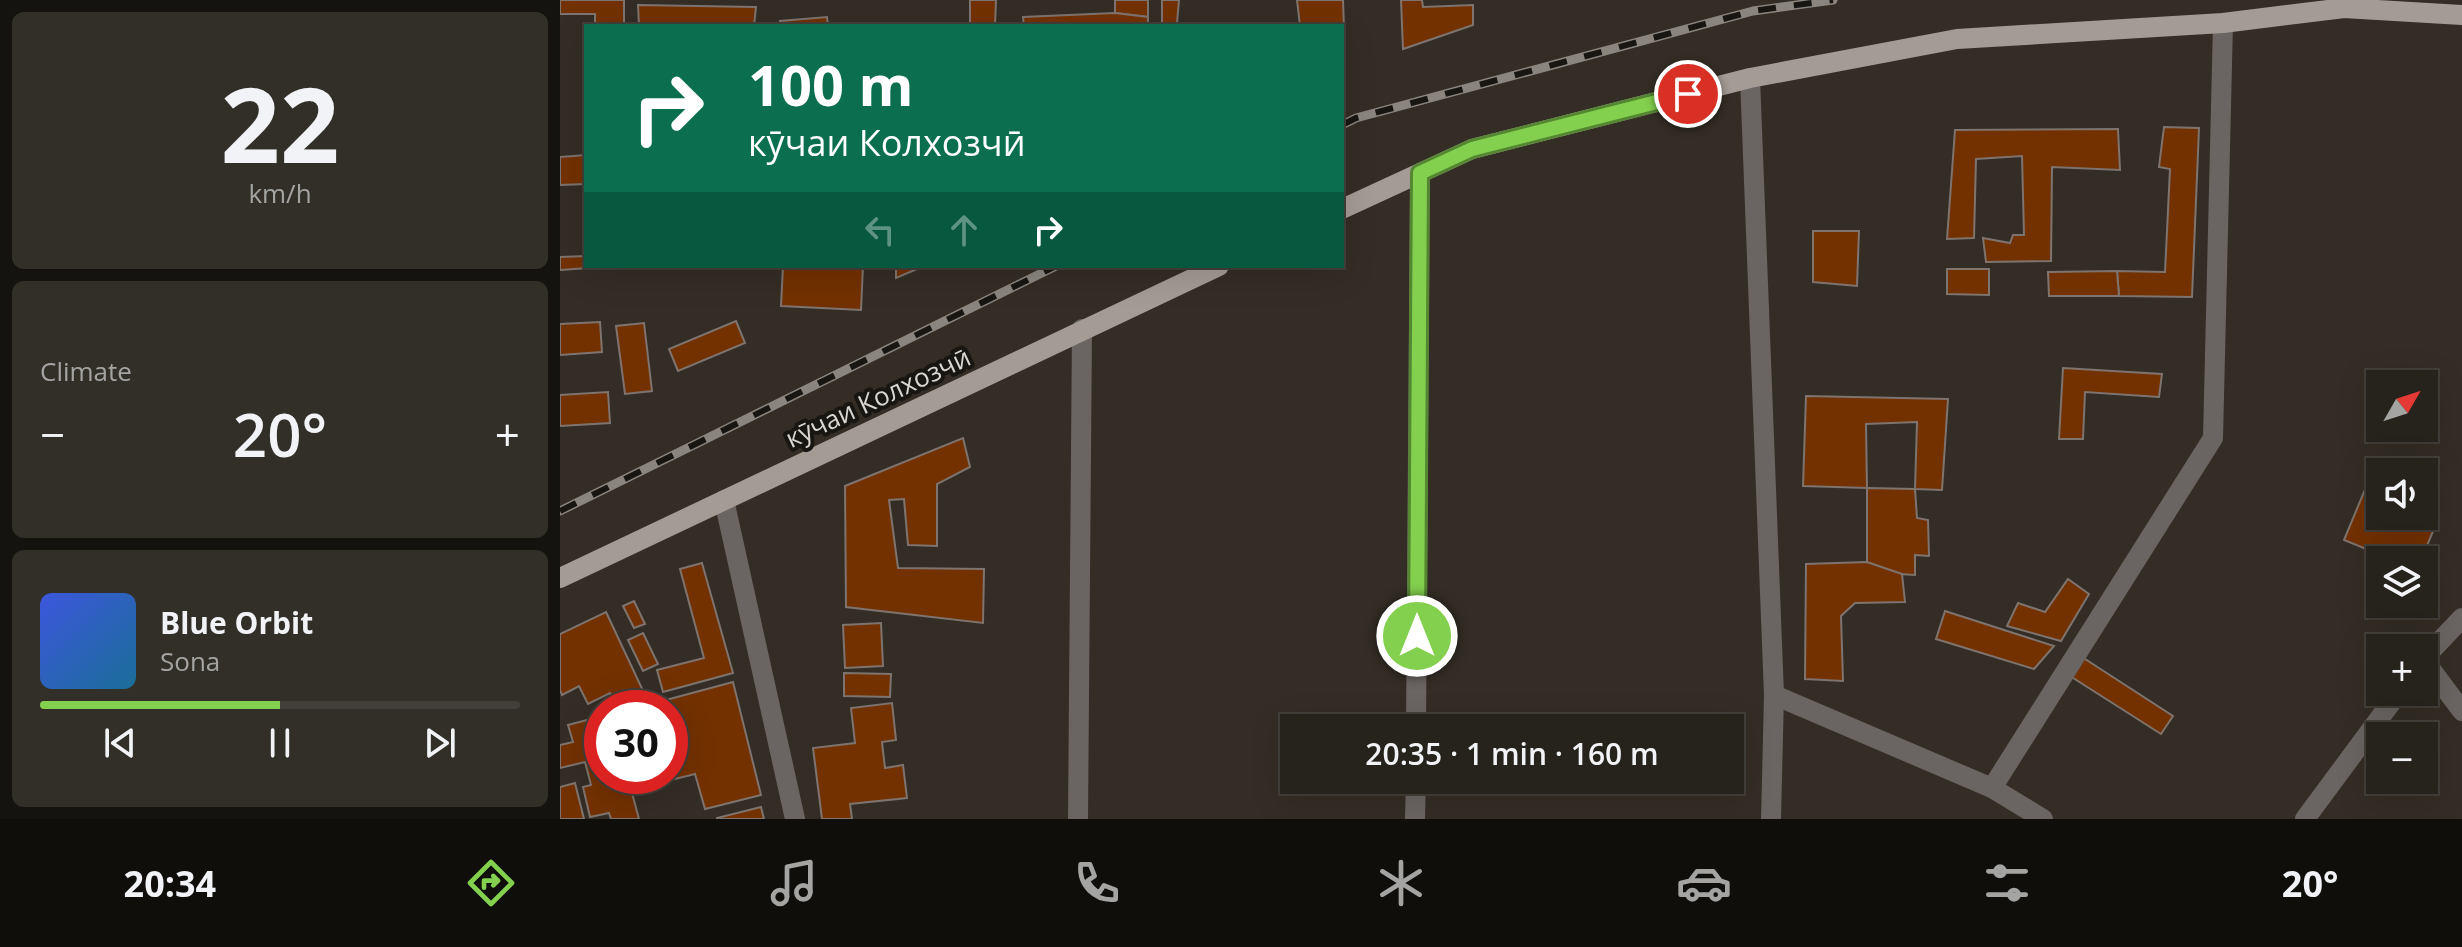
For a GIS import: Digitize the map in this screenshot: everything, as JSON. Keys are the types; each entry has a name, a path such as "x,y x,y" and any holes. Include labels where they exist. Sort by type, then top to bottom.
{"main road":[{"path":"1344,208 1472,149 1750,78 1957,39 2223,23 2344,8 2462,15"},
{"name":"кӯчаи Колхозчӣ","path":"560,578 1215,268"}],"street":[{"path":"1992,788 2213,438 2223,23"},
{"path":"1750,78 1774,695 1771,819"},
{"path":"1416,714 1420,173"},
{"path":"1078,819 1082,329"},
{"path":"724,500 795,819"},
{"path":"2438,644 2462,618"},
{"path":"2438,678 2462,711"},
{"path":"1774,695 1992,788 2043,819"},
{"path":"2305,819 2389,706"},
{"path":"1415,819 1416,794"}],"building":[{"path":"560,0 624,0 624,24 595,24 595,14 560,14"},
{"path":"970,0 996,0 995,24 970,24"},
{"path":"1115,0 1148,0 1148,17 1115,13"},
{"path":"1162,0 1179,0 1177,23 1162,24"},
{"path":"1297,0 1343,0 1344,24 1300,24"},
{"path":"1401,0 1422,0 1423,7 1473,5 1473,25 1403,49"},
{"path":"638,5 756,7 754,24 639,24"},
{"path":"1115,13 1148,17 1148,24 1024,24 1023,17"},
{"path":"827,17 828,24 780,24 780,21"},
{"path":"2164,127 2199,128 2192,297 2119,296 2117,271 2165,272 2170,169 2159,167"},
{"path":"2118,129 2120,170 2052,167 2051,261 1986,262 1983,238 2010,243 2013,235 2024,235 2022,156 1976,159 1974,238 1947,239 1955,130"},
{"path":"584,155 584,184 560,185 560,157"},
{"path":"1813,231 1859,231 1857,286 1813,282"},
{"path":"584,256 584,268 588,268 560,270 560,257"},
{"path":"783,268 863,268 861,310 781,306"},
{"path":"896,268 919,268 896,278"},
{"path":"1947,269 1989,269 1989,295 1947,294"},
{"path":"2117,271 2119,296 2049,296 2048,272"},
{"path":"736,321 745,343 678,371 669,349"},
{"path":"600,322 602,352 560,355 560,324"},
{"path":"644,323 652,391 625,394 616,326"},
{"path":"2063,368 2162,374 2159,397 2085,392 2083,439 2059,439"},
{"path":"608,392 610,423 560,426 560,395"},
{"path":"1806,396 1948,399 1942,490 1915,489 1917,422 1866,424 1867,488 1803,486"},
{"path":"963,438 970,467 937,484 937,546 908,545 904,499 889,500 898,568 984,569 983,623 846,607 845,486"},
{"path":"2366,487 2366,530 2434,530 2427,546 2366,546 2366,549 2344,540"},
{"path":"1867,488 1915,489 1917,518 1928,520 1929,556 1915,555 1915,575 1867,572"},
{"path":"1867,562 1902,574 1905,602 1855,603 1841,616 1843,681 1805,679 1806,564"},
{"path":"702,563 733,673 662,690 657,670 704,658 680,569"},
{"path":"2068,579 2089,594 2061,641 2007,626 2018,603 2045,612"},
{"path":"634,601 645,624 634,628 623,606"},
{"path":"1945,611 2054,646 2034,669 1936,639"},
{"path":"606,612 643,690 584,690 584,696 579,686 562,695 560,634"},
{"path":"881,623 883,666 845,668 843,625"},
{"path":"643,633 658,664 643,671 628,640"},
{"path":"2082,657 2173,716 2161,734 2070,676"},
{"path":"844,673 891,674 890,697 844,696"},
{"path":"733,682 761,795 705,809 695,774 688,776 688,694"},
{"path":"892,703 896,740 882,742 885,768 903,765 907,798 850,804 852,819 822,819 813,748 855,743 851,708"},
{"path":"584,721 584,762 560,768 560,745 573,742 568,725"},
{"path":"575,783 584,819 560,819 560,787"},
{"path":"585,794 632,794 639,819 611,819 609,813 590,817"},
{"path":"761,807 764,819 717,819 717,818"}],"railway":[{"path":"1344,124 1356,118 1753,11 1833,0"},
{"path":"560,511 1052,268"}],"route":[{"path":"1417,636 1420,173 1472,149 1688,94"}]}
